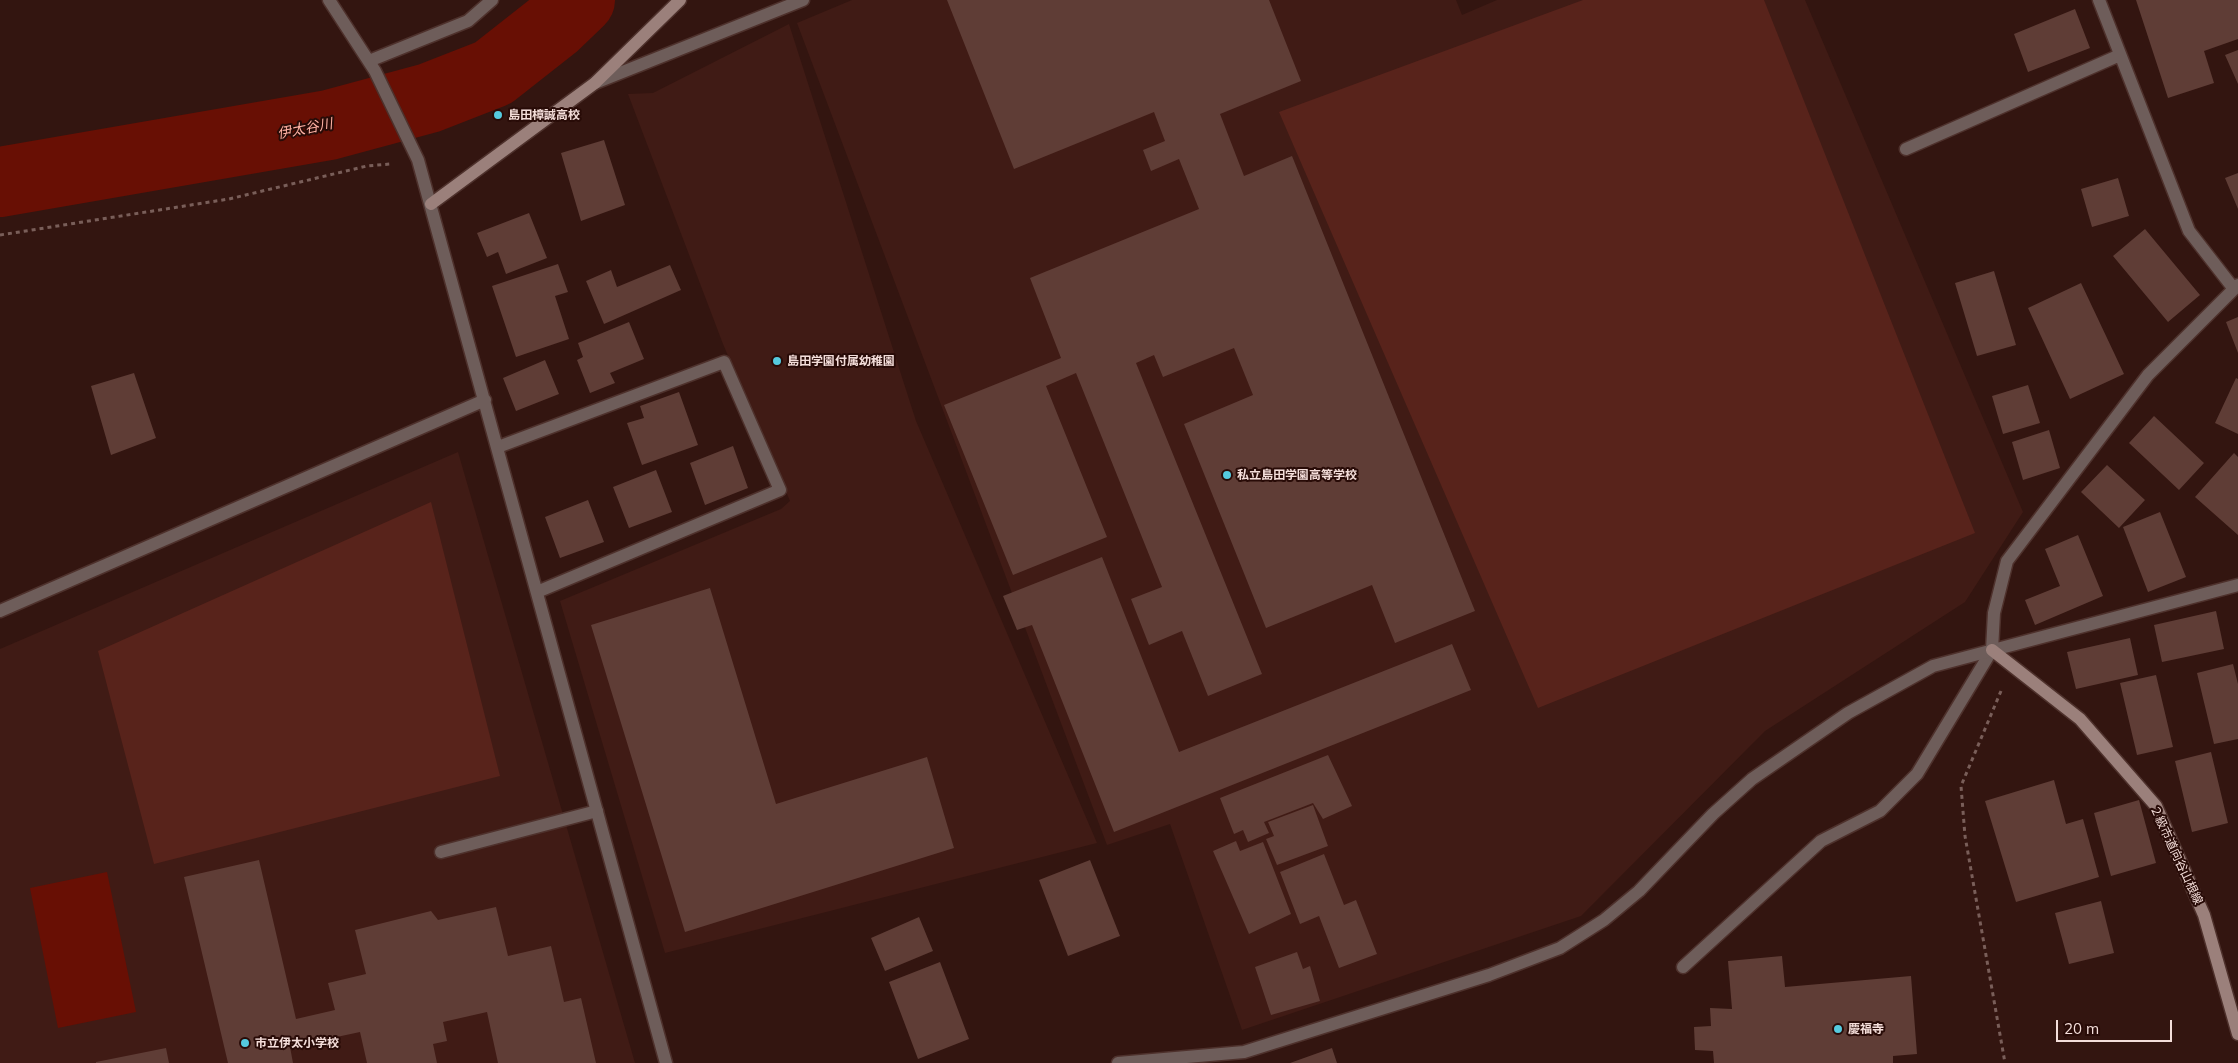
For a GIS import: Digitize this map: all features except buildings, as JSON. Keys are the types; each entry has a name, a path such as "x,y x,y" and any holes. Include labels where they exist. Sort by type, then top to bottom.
{"street":[{"path":"329,0 372,66 412,144 418,160 666,1063"},
{"path":"372,66 468,21 492,0"},
{"path":"431,204 594,83 680,0"},
{"path":"594,83 803,0"},
{"path":"1683,967 1821,841 1880,811 1917,774 1992,650 1994,613 2007,561 2148,376 2236,287 2190,231 2099,0"},
{"path":"1906,149 2120,55"},
{"path":"498,447 724,362 780,490 537,592"},
{"path":"0,611 485,400"},
{"path":"1118,1063 1244,1052 1488,975 1560,948 1604,920 1639,890 1713,814 1752,778 1848,713 1933,666 2238,585"},
{"name":"２級市道向谷山根線","path":"1992,650 2080,719 2156,806 2204,914 2238,1034"},
{"path":"441,852 597,811"}],"path":[{"path":"0,236 229,199 367,166 418,160"},
{"path":"2005,1063 1965,836 1961,786 2012,665"}],"shaded area":[{"path":"852,0 1456,0 1462,15 1497,0 1805,0 2023,512 1965,602 1765,731 1581,916 1242,1030 1170,824 1107,845 797,23"},
{"path":"1583,0 1764,0 1975,533 1538,708 1279,112"},
{"path":"789,24 916,421 1097,843 665,953 560,601 781,509 790,501 723,344 628,94 653,93"},
{"path":"458,452 635,1063 0,1063 0,649"},
{"path":"431,502 500,776 154,864 98,651"},
{"path":"107,872 136,1012 58,1028 30,888"}],"waterway":[{"name":"伊太谷川","path":"0,182 329,125 429,98 493,73 554,25 580,0"}],"place":[{"name":"島田樟誠高校","path":"498,115"},
{"name":"島田学園付属幼稚園","path":"777,361"},
{"name":"私立島田学園高等学校","path":"1227,475"},
{"name":"慶福寺","path":"1838,1029"},
{"name":"市立伊太小学校","path":"245,1043"}]}
